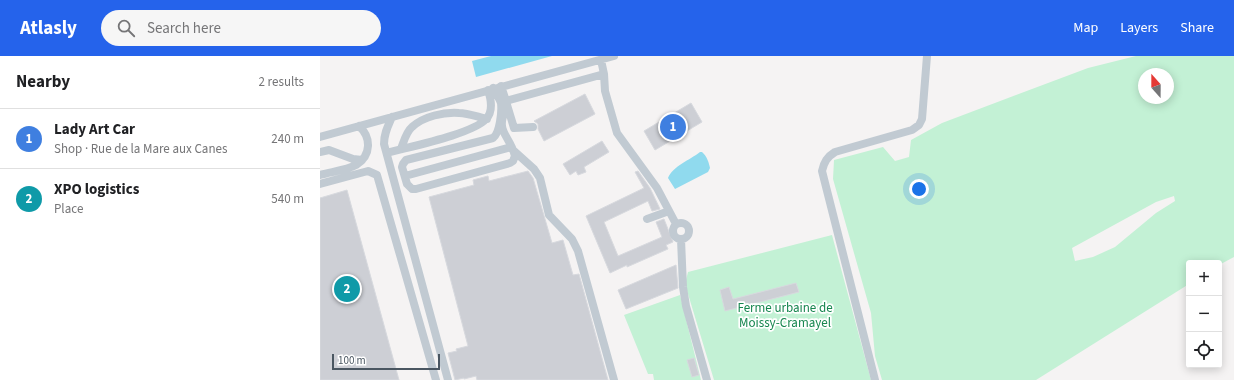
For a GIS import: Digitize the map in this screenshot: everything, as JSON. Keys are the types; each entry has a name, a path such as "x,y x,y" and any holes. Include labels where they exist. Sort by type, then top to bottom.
{"street":[{"path":"320,137 614,56"},
{"path":"875,380 822,171 824,163 828,157 835,152 912,130 919,125 922,119 927,56"},
{"path":"601,60 605,91 617,133 657,188 676,224"},
{"path":"506,104 604,74"},
{"path":"494,88 506,104 514,128 533,127"},
{"path":"387,153 467,130 480,124 487,119 490,112 494,88"},
{"path":"494,88 501,110 496,136 406,160 402,167 409,187 416,189 513,161 516,156 502,128 502,117 506,104"},
{"path":"401,149 406,136 412,127 428,117 442,114 460,113 487,119"},
{"path":"392,117 386,129 384,138 387,153 448,380"},
{"path":"320,175 355,165 367,154 369,147 365,131 359,126"},
{"path":"404,176 513,149"},
{"path":"513,149 534,168 540,178 549,215 572,239 578,251 614,380"},
{"path":"320,152 329,150 353,159 362,160"},
{"path":"320,184 368,171 377,174 436,380"},
{"path":"647,219 668,211"},
{"path":"684,223 689,229 687,236 680,239 673,234 672,229 676,224 684,223"},
{"path":"680,239 683,287 686,306 707,380"}],"green space":[{"path":"1136,56 1234,56 1234,257 1222,263 1222,260 1186,260 1186,286 1036,380 882,380 875,356 871,313 833,179 834,160 883,147 895,161 909,157 911,140 942,123 1088,68","holes":["1174,196 1175,201 1156,213 1115,247 1093,257 1075,261 1072,248 1156,202"]},
{"name":"Ferme urbaine de Moissy-Cramayel","path":"832,235 871,380 714,380 685,284 688,272"},
{"path":"680,295 701,380 654,380 653,374 648,374 624,315"}],"water":[{"path":"491,56 552,56 476,77 472,61"},
{"path":"700,152 704,154 708,160 710,168 708,172 675,189 668,178 670,174"}],"building":[{"path":"585,94 595,114 544,141 538,129 538,124 534,121"},
{"path":"691,103 702,122 655,150 644,131"},
{"path":"602,141 609,152 584,167 586,172 578,175 576,171 570,175 563,164"},
{"path":"528,171 533,178 552,243 563,240 573,275 579,274 608,380 477,380 476,376 455,380 448,353 468,346 429,197 474,185 473,180 488,176 489,181"},
{"path":"638,171 650,188 660,209 652,211 648,201 604,222 618,256 662,237 656,222 664,219 673,242 666,245 668,249 610,273 586,216 644,188 635,172"},
{"path":"347,190 399,380 320,380 320,198"},
{"path":"676,265 678,288 626,309 618,290"},
{"path":"796,283 799,292 725,311 720,290 729,287 733,299"},
{"path":"694,358 699,375 692,377 687,360"}],"place":[{"name":"Lady Art Car","path":"673,127"},
{"name":"XPO logistics","path":"347,289"}]}
